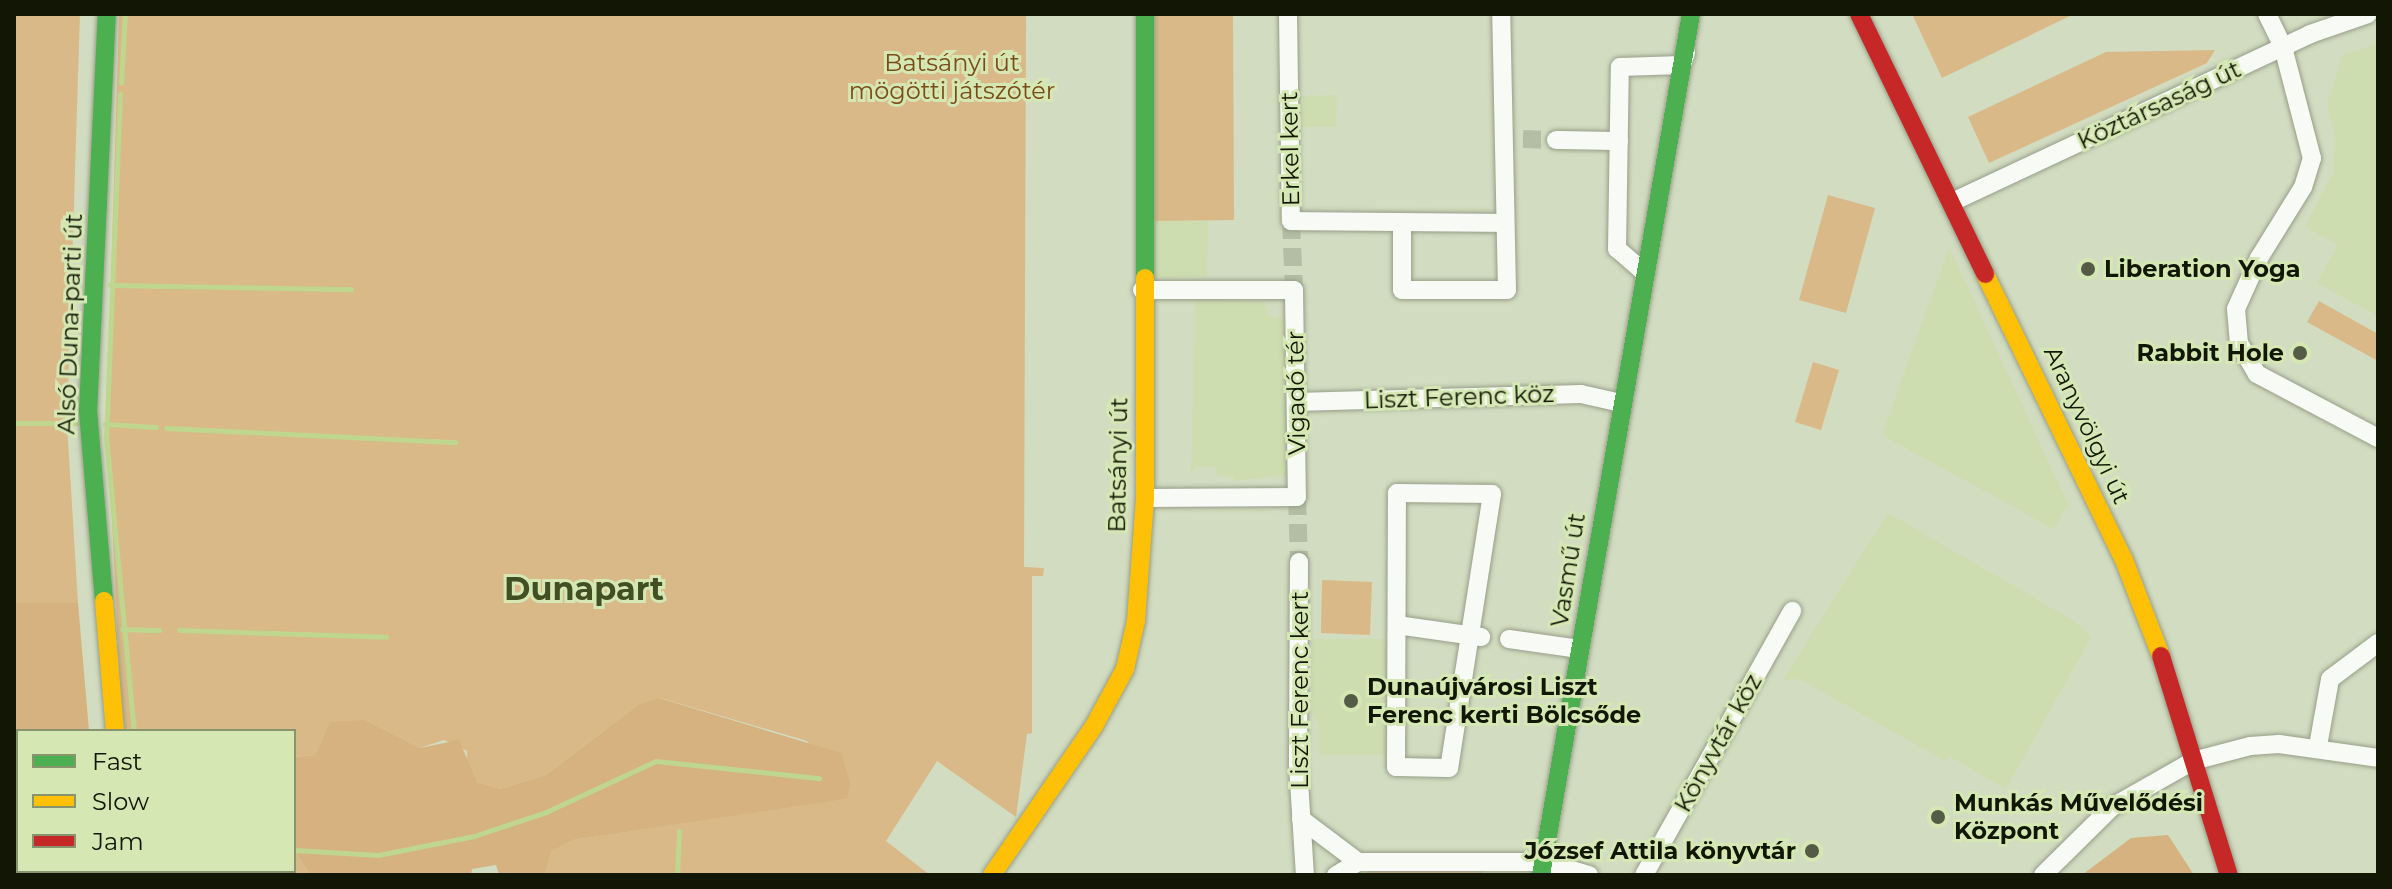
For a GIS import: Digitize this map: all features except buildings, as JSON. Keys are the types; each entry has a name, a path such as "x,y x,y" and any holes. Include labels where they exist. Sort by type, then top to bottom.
{"street":[{"name":"Alsó Duna-parti út","path":"107,14 88,412 115,729"},
{"name":"Batsányi út","path":"992,875 1094,726 1125,669 1136,621 1145,498 1142,290 1145,14"},
{"name":"Erkel kert","path":"1288,14 1291,221 1505,223"},
{"path":"1402,222 1402,290 1507,290 1505,223 1514,139 1501,14"},
{"name":"Vasmű út","path":"1543,869 1621,403 1691,14"},
{"name":"Vasmű út","path":"1682,65 1701,14"},
{"name":"Aranyvölgyi út","path":"1859,14 2124,560 2155,637 2229,875"},
{"path":"2267,14 2283,47 2310,141 2310,173 2236,309 2239,343 2257,374 2378,438"},
{"name":"Köztársaság út","path":"1952,202 2283,47 2368,14"},
{"path":"1645,273 1617,249 1620,67 1682,65"},
{"path":"1556,140 1619,141"},
{"name":"Vigadó tér","path":"1142,290 1294,290 1296,402 1297,497 1145,498"},
{"name":"Liszt Ferenc köz","path":"1296,402 1581,394 1621,403"},
{"path":"1397,493 1492,494 1475,636 1449,768 1396,767 1397,625 1397,493"},
{"name":"Liszt Ferenc kert","path":"1299,562 1301,819 1305,875"},
{"name":"Könyvtár köz","path":"1644,875 1792,611"},
{"path":"1397,625 1475,636"},
{"path":"1509,639 1579,649"},
{"path":"2318,746 2330,679 2378,643"},
{"path":"2043,875 2112,807 2193,761 2250,746 2318,746 2378,758"},
{"name":"Liszt Ferenc kert","path":"1301,819 1358,862"},
{"path":"1336,875 1358,862 1543,869 1589,875"}],"shaded area":[{"path":"2378,44 2378,316 2317,283 2338,245 2305,227 2333,173 2335,136 2327,105 2342,55"},
{"path":"1337,95 1336,127 1302,127 1302,96"},
{"path":"1152,221 1208,221 1207,277 1152,278"},
{"path":"1949,247 2070,509 2066,507 2054,529 1882,435"},
{"path":"1195,299 1264,302 1268,315 1288,320 1287,475 1234,481 1234,476 1217,475 1216,467 1196,466 1191,474"},
{"path":"1888,513 2074,621 2091,637 2006,789 1949,756 1945,761 1800,679 1783,680"},
{"path":"14,603 78,603 89,729 16,729 16,873 102,875 14,875"},
{"name":"Dunaújvárosi Liszt Ferenc kerti Bölcsőde","path":"1312,639 1389,639 1392,755 1319,755 1319,724 1312,713"},
{"path":"659,698 841,753 850,783 847,799 573,840 551,852 545,875 499,875 496,865 472,869 471,875 310,875 296,852 296,757 316,755 330,722 365,720 420,748 459,740 477,782 500,789 546,775 639,704"},
{"path":"2168,835 2194,875 2082,875 2131,838"}],"green space":[{"path":"14,14 80,14 67,424 78,603 14,603"},
{"name":"Batsányi út mögötti játszótér","path":"119,14 1026,14 1024,567 1044,568 1043,576 1032,576 1032,733 1027,734 1016,817 937,761 886,841 930,875 545,875 551,852 573,840 846,799 807,741 660,698 639,704 546,775 500,789 477,782 467,764 467,751 444,740 420,748 365,720 316,755 296,757 296,729 122,729 107,415"},
{"path":"1154,14 1233,14 1234,220 1152,221"},
{"path":"1916,14 2074,14 1942,78 1913,16"},
{"path":"2215,50 2207,63 1989,163 1968,117 2106,52"},
{"path":"1828,195 1875,208 1846,313 1799,300"},
{"path":"2319,301 2378,334 2378,361 2307,322"},
{"path":"1813,362 1839,370 1821,430 1795,422"},
{"path":"1322,580 1372,582 1370,635 1321,633"},
{"path":"296,852 310,875 136,875 296,873"},
{"path":"1483,868 1482,875 1363,875 1370,870"}],"waterway":[{"path":"121,83 125,14"},
{"path":"120,94 106,436 134,729"},
{"path":"110,285 351,289"},
{"path":"14,423 81,423"},
{"path":"105,424 156,427"},
{"path":"166,428 456,442"},
{"path":"122,629 159,630"},
{"path":"179,630 386,637"},
{"path":"296,850 378,855 474,836 546,812 656,761 819,778"},
{"path":"677,875 679,831"}],"tunnel":[{"path":"1523,139 1556,140"},
{"path":"1291,221 1294,290"},
{"path":"1297,497 1299,562"}],"traffic: fast":[{"path":"104,601 88,412 107,14"},
{"path":"1145,14 1145,278"},
{"path":"1541,875 1691,14"}],"traffic: slow":[{"path":"1985,274 2124,560 2161,656"},
{"path":"992,875 1094,726 1125,669 1136,621 1145,498 1145,278"},
{"path":"104,601 115,729"}],"traffic: jam":[{"path":"1859,14 1985,274"},
{"path":"2161,656 2229,875"}],"place":[{"name":"Liberation Yoga","path":"2088,269"},
{"name":"Rabbit Hole","path":"2300,353"},
{"name":"Dunaújvárosi Liszt Ferenc kerti Bölcsőde","path":"1351,701"},
{"name":"Munkás Művelődési Központ","path":"1938,817"},
{"name":"József Attila könyvtár","path":"1812,851"}],"district":[{"name":"Dunapart","path":"584,589"}]}
